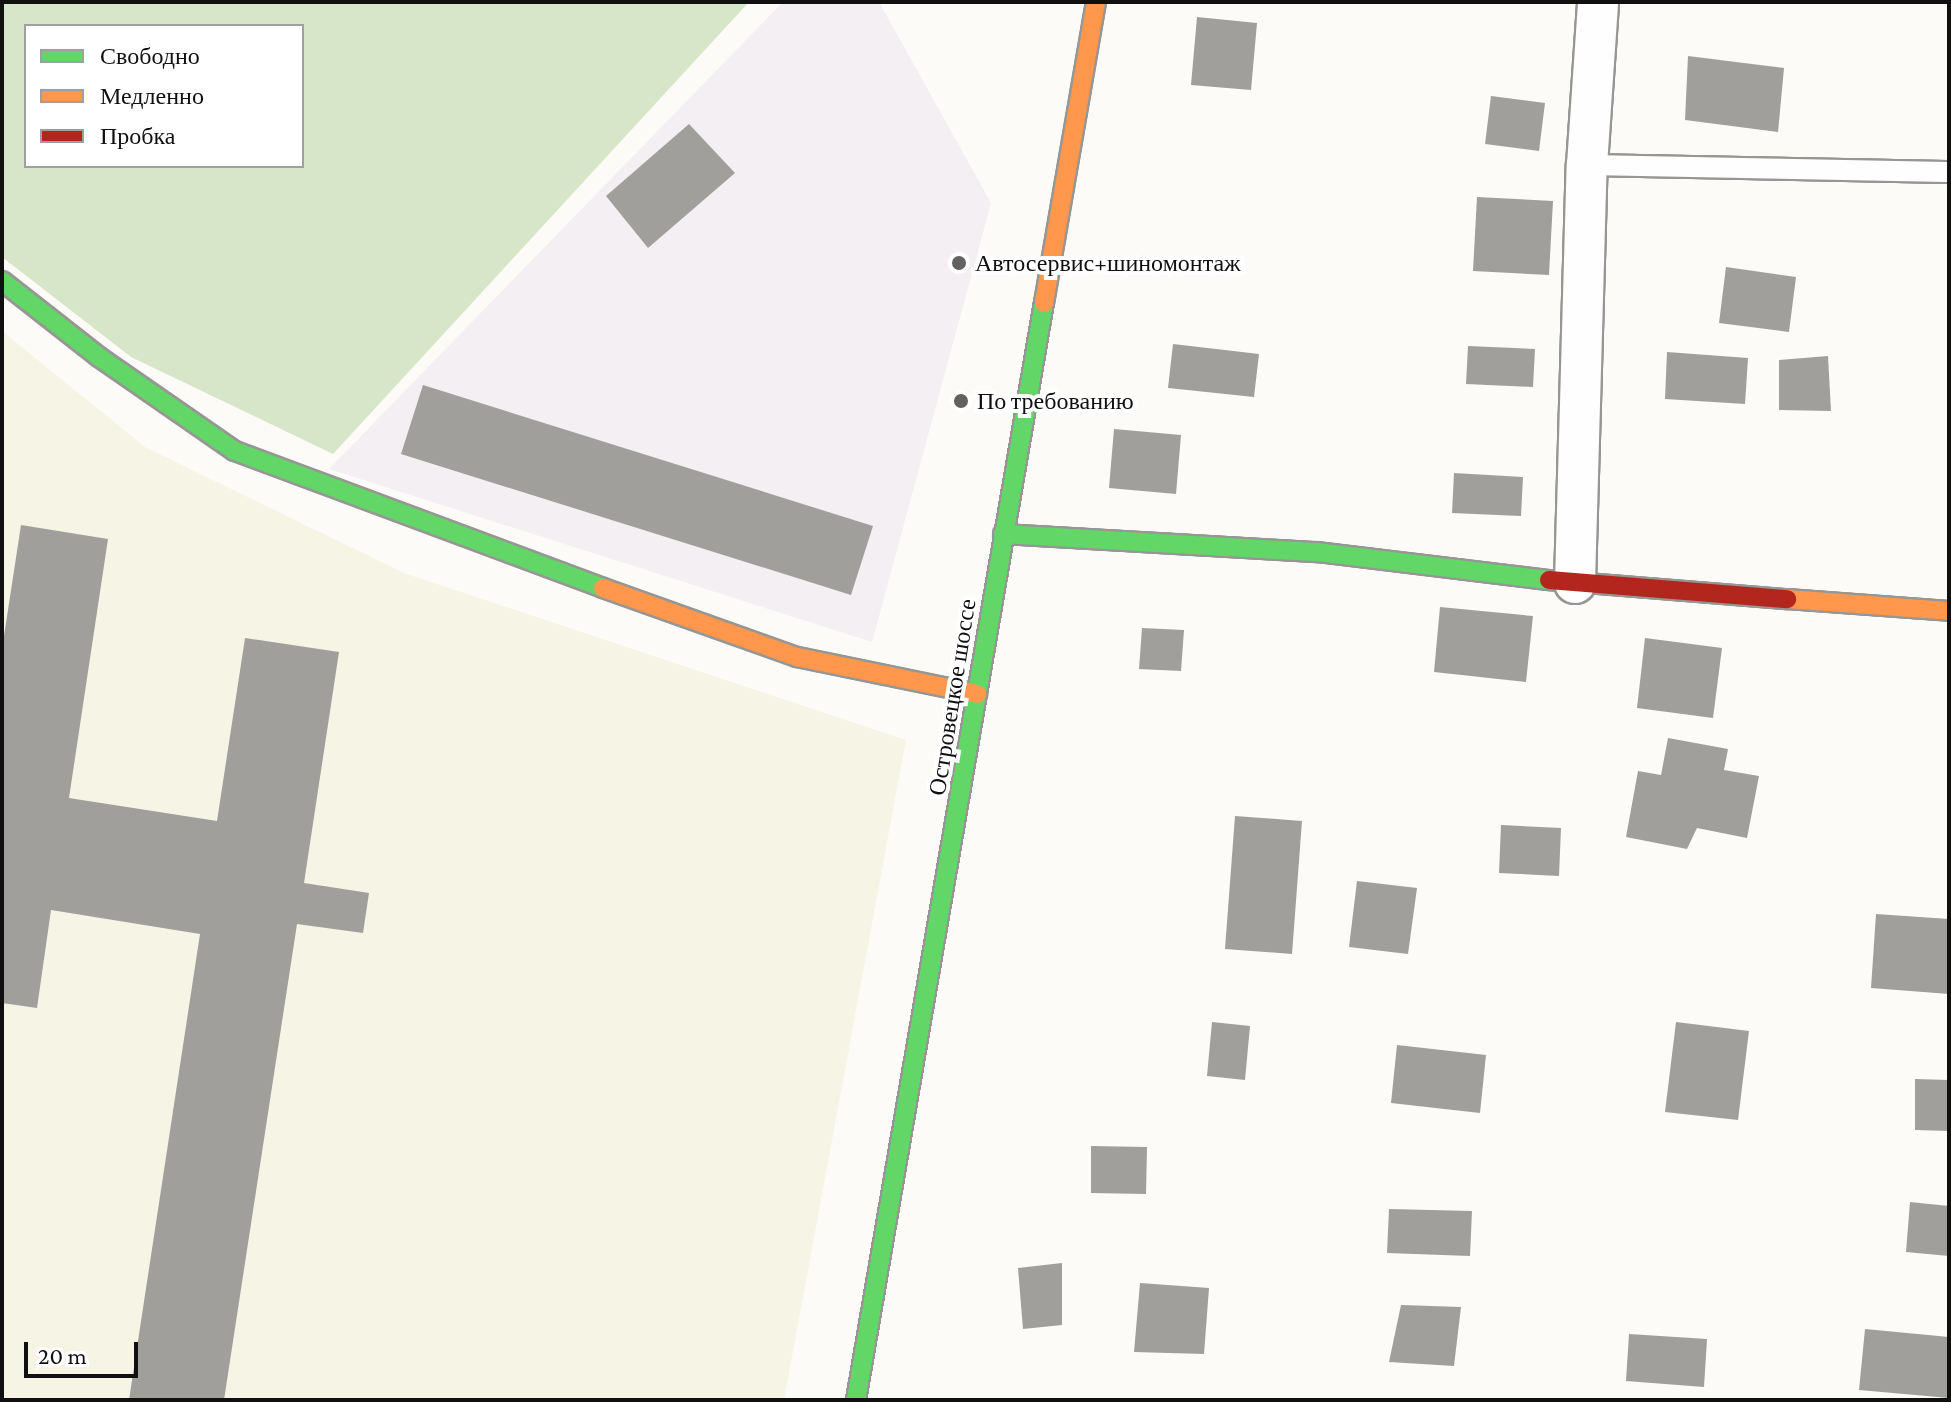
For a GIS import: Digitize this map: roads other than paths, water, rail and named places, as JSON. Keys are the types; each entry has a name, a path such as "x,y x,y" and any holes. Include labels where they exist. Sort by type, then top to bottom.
{"street":[{"name":"Островецкое шоссе","path":"856,1400 1096,2"},
{"path":"1575,583 1587,165 1598,2"},
{"path":"2,281 99,357 235,451 368,504 797,657 977,694"},
{"path":"1003,534 1317,552 1575,583 1949,611"}],"lane":[{"path":"1587,165 1949,172"}],"place":[{"name":"Автосервис+шиномонтаж","path":"959,263"},
{"name":"По требованию","path":"961,401"}]}
